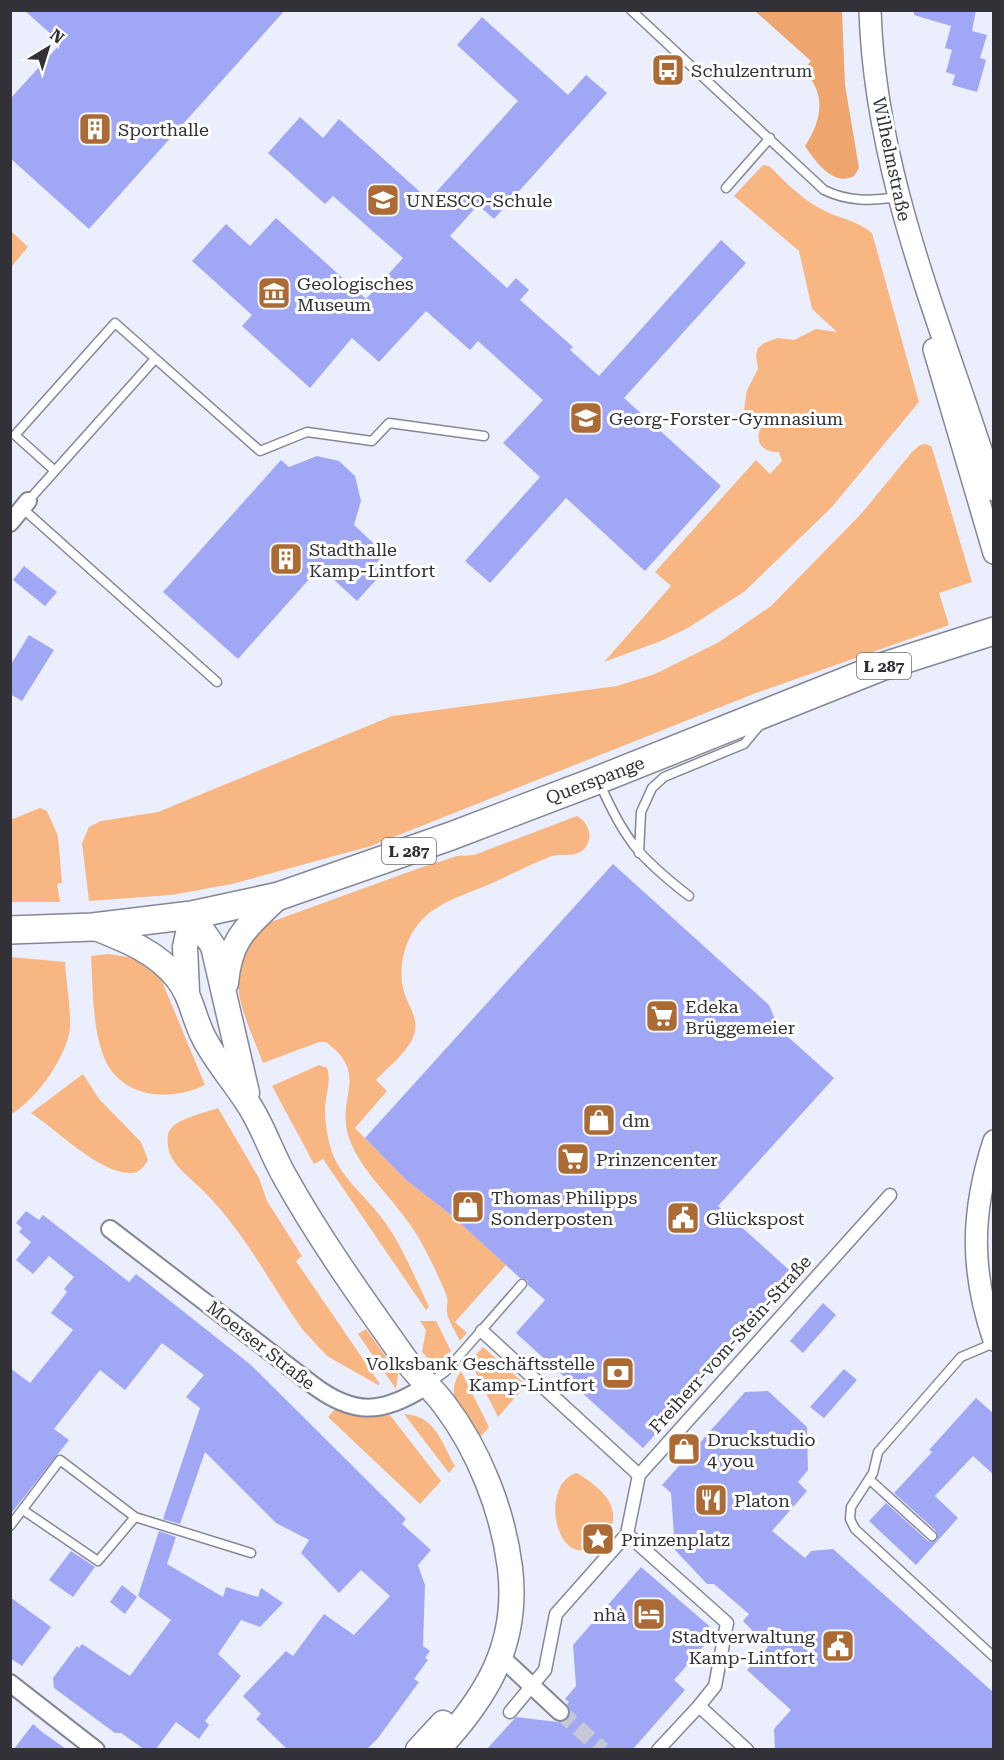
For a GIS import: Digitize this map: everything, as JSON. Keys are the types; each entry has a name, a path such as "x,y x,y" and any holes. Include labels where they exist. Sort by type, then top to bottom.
{"main road":[{"name":"Querspange","path":"192,915 279,896 451,836 881,667 984,634"},
{"path":"225,994 228,959 234,943 279,896"},
{"path":"187,992 185,947 192,915"},
{"path":"192,915 213,946 249,1104"},
{"name":"L 287","path":"10,930 93,927 192,915"},
{"path":"93,927 132,944 158,959 176,976 187,992 203,1037 249,1104 285,1177 406,1361 444,1404 481,1470 501,1521 510,1569 511,1604 489,1684 476,1705 437,1749"},
{"path":"418,1749 465,1699 497,1649"}],"street":[{"name":"Wilhelmstraße","path":"870,10 871,42 887,150 897,196 929,304 964,397 993,490"},
{"name":"Wilhelmstraße","path":"929,304 934,351 993,553"},
{"path":"10,523 25,505"},
{"path":"993,1141 988,1182 978,1198 975,1257 980,1297 993,1342"},
{"name":"Freiherr-vom-Stein-Straße","path":"639,1475 890,1195"},
{"name":"Moerser Straße","path":"110,1229 313,1385 343,1405 376,1407 400,1400 426,1386"},
{"path":"482,1331 639,1475 627,1534 556,1614 545,1670 510,1712"},
{"path":"627,1534 727,1623 716,1686 658,1749"},
{"path":"497,1649 531,1687 560,1712"},
{"path":"10,1683 96,1749"},
{"path":"699,1706 747,1749"}],"lane":[{"path":"631,10 770,138 810,179 838,196 872,201 897,196"},
{"path":"726,188 770,138"},
{"path":"55,471 15,435 115,323 260,451 307,432 372,441 389,423 484,436"},
{"path":"155,359 25,505 217,682"},
{"path":"639,853 641,812 652,788 664,777 744,744 771,711"},
{"path":"598,780 625,836 649,865 689,896"},
{"path":"426,1386 445,1371 522,1284"},
{"path":"993,1342 962,1357 878,1452 869,1479 851,1507 850,1519 855,1529 993,1657"},
{"path":"10,1526 60,1460 135,1517 251,1553"},
{"path":"869,1479 932,1536"},
{"path":"22,1510 98,1561 135,1517"}],"shaded area":[{"path":"755,11 842,11 845,85 859,168 854,176 839,178 825,171 805,146 815,126 819,107 816,88 803,70 811,61"},
{"path":"763,165 769,166 795,191 817,207 872,233 919,402 831,508 745,591 688,628 661,641 604,662 671,586 655,572 756,460 770,474 782,461 779,452 773,452 761,445 758,437 762,426 750,420 744,410 747,390 758,369 756,355 758,348 778,338 794,340 816,329 837,332 812,309 799,251 734,196"},
{"path":"11,231 28,247 11,267"},
{"path":"925,444 931,446 933,451 972,582 939,593 949,625 756,693 371,846 232,884 171,895 89,901 82,843 89,827 101,821 158,812 392,716 617,686 655,674 719,642 771,606 861,514 912,452"},
{"path":"40,808 47,811 58,836 62,883 57,884 60,902 11,902 11,816 13,819"},
{"path":"577,816 588,827 589,832 589,841 583,850 572,855 552,856 453,899 432,911 417,926 407,945 402,966 404,993 415,1020 413,1038 399,1057 376,1080 387,1091 355,1128 406,1180 451,1215 506,1265 455,1322 467,1333 460,1341 450,1323 446,1294 424,1247 407,1220 361,1162 349,1138 346,1123 349,1087 347,1065 326,1042 319,1042 263,1063 242,1007 238,972 242,956 252,939 268,923 417,869 457,856 474,855"},
{"path":"108,954 134,958 161,979 205,1085 190,1091 160,1095 131,1087 119,1079 109,1067 96,1029 91,956"},
{"path":"11,957 65,962 70,1027 63,1051 49,1076 30,1099 11,1114"},
{"path":"319,1065 327,1068 328,1073 325,1115 333,1155 343,1173 378,1213 397,1241 429,1307 426,1310 323,1159 314,1164 272,1086"},
{"path":"83,1074 99,1099 141,1142 148,1160 138,1171 133,1173 118,1171 105,1166 31,1113"},
{"path":"218,1108 259,1178 267,1201 302,1256 296,1261 380,1384 378,1385 327,1356 302,1329 253,1253 226,1217 175,1163 169,1151 170,1129 189,1117"},
{"path":"420,1321 436,1321 451,1351 442,1359 429,1359 422,1352 426,1330"},
{"path":"366,1329 398,1374 396,1389 358,1334"},
{"path":"483,1347 526,1385 498,1417 470,1361"},
{"path":"461,1371 489,1427 476,1442 454,1398 456,1380"},
{"path":"335,1409 353,1416 390,1415 441,1481 420,1504 328,1417"},
{"path":"404,1414 415,1416 431,1425 455,1466 449,1473"},
{"path":"577,1473 600,1490 613,1512 610,1530 602,1542 591,1551 572,1548 559,1532 556,1520 555,1508 561,1486"}],"building":[{"name":"Sporthalle","path":"24,10 285,10 89,229 10,158 10,99 61,43"},
{"path":"914,10 976,10 972,31 987,35 980,58 986,60 977,92 952,85 955,75 946,72 952,50 945,48 951,26 914,15"},
{"name":"UNESCO-Schule","path":"482,17 568,95 586,75 607,93 494,219 478,205 450,236 507,288 516,278 529,290 520,300 573,347 570,350 599,376 721,240 746,263 624,398 721,486 645,571 566,498 490,583 465,561 540,477 503,443 543,400 478,341 470,350 426,311 379,362 352,338 310,388 242,326 252,315 192,261 226,224 250,246 276,218 366,299 403,258 333,196 325,204 268,153 300,117 323,138 339,119 429,200 518,101 457,45"},
{"name":"Stadthalle Kamp-Lintfort","path":"317,456 339,461 355,476 361,501 354,525 385,554 375,564 384,571 357,601 320,567 238,659 163,592 281,460 289,467"},
{"path":"24,566 57,592 45,606 13,580"},
{"path":"29,635 54,650 22,701 10,694 10,666"},
{"name":"Prinzencenter","path":"613,864 769,1005 779,1029 834,1078 718,1206 797,1277 643,1448 516,1333 545,1300 528,1285 527,1280 520,1278 451,1215 406,1180 365,1138"},
{"path":"26,1211 39,1220 43,1215 129,1282 136,1274 251,1365 406,1519 402,1524 431,1550 418,1565 425,1585 423,1646 430,1651 425,1658 428,1660 414,1679 419,1682 378,1738 367,1749 287,1749 256,1719 261,1714 243,1696 286,1651 293,1656 324,1614 354,1635 390,1596 361,1570 339,1593 301,1553 309,1540 276,1523 205,1452 180,1524 163,1519 200,1408 186,1397 204,1375 162,1343 125,1390 100,1370 54,1429 69,1440 10,1515 10,1368 30,1383 73,1330 51,1313 67,1292 64,1289 74,1277 49,1256 33,1274 16,1260 31,1242 19,1232 22,1228 16,1223"},
{"path":"823,1303 836,1315 803,1353 790,1341"},
{"path":"844,1369 857,1380 824,1418 810,1407"},
{"name":"Stadtverwaltung Kamp-Lintfort","path":"768,1391 807,1427 808,1470 798,1482 807,1491 772,1531 805,1558 811,1551 833,1549 993,1692 993,1749 775,1749 774,1729 791,1710 747,1670 768,1647 743,1621 749,1614 714,1584 707,1584 675,1550 671,1493 662,1485 745,1392"},
{"path":"976,1398 993,1413 993,1474 973,1456 935,1496 958,1518 916,1565 869,1521 886,1503 928,1541 937,1540 936,1531 894,1493 932,1452 929,1450"},
{"path":"159,1531 176,1537 167,1564 223,1597 226,1587 258,1597 261,1588 283,1603 260,1627 241,1620 218,1654 241,1676 205,1721 209,1725 199,1739 176,1722 156,1749 144,1749 121,1733 115,1733 54,1688 53,1678 77,1646 79,1648 82,1644 130,1676 171,1620 138,1596"},
{"path":"71,1551 95,1567 73,1597 49,1580"},
{"path":"641,1567 716,1632 674,1680 685,1690 633,1749 487,1749 516,1717 558,1722 568,1719 570,1710 567,1704 569,1702 565,1699 576,1686 573,1645"},
{"path":"122,1585 137,1597 125,1614 110,1602"},
{"path":"10,1597 51,1627 22,1666 10,1658"},
{"path":"33,1724 42,1732 66,1749 14,1749"}],"tunnel":[{"path":"560,1712 603,1750"}],"place":[{"name":"Schulzentrum","path":"668,70"},
{"name":"Sporthalle","path":"95,129"},
{"name":"UNESCO-Schule","path":"383,200"},
{"name":"Geologisches Museum","path":"274,293"},
{"name":"Georg-Forster-Gymnasium","path":"586,418"},
{"name":"Stadthalle Kamp-Lintfort","path":"286,559"},
{"name":"Edeka Brüggemeier","path":"662,1016"},
{"name":"dm","path":"599,1120"},
{"name":"Prinzencenter","path":"573,1159"},
{"name":"Thomas Philipps Sonderposten","path":"468,1207"},
{"name":"Glückspost","path":"683,1218"},
{"name":"Volksbank Geschäftsstelle Kamp-Lintfort","path":"618,1373"},
{"name":"Druckstudio 4 you","path":"684,1449"},
{"name":"Platon","path":"711,1500"},
{"name":"Prinzenplatz","path":"598,1539"},
{"name":"nhà","path":"649,1614"},
{"name":"Stadtverwaltung Kamp-Lintfort","path":"838,1646"}]}
